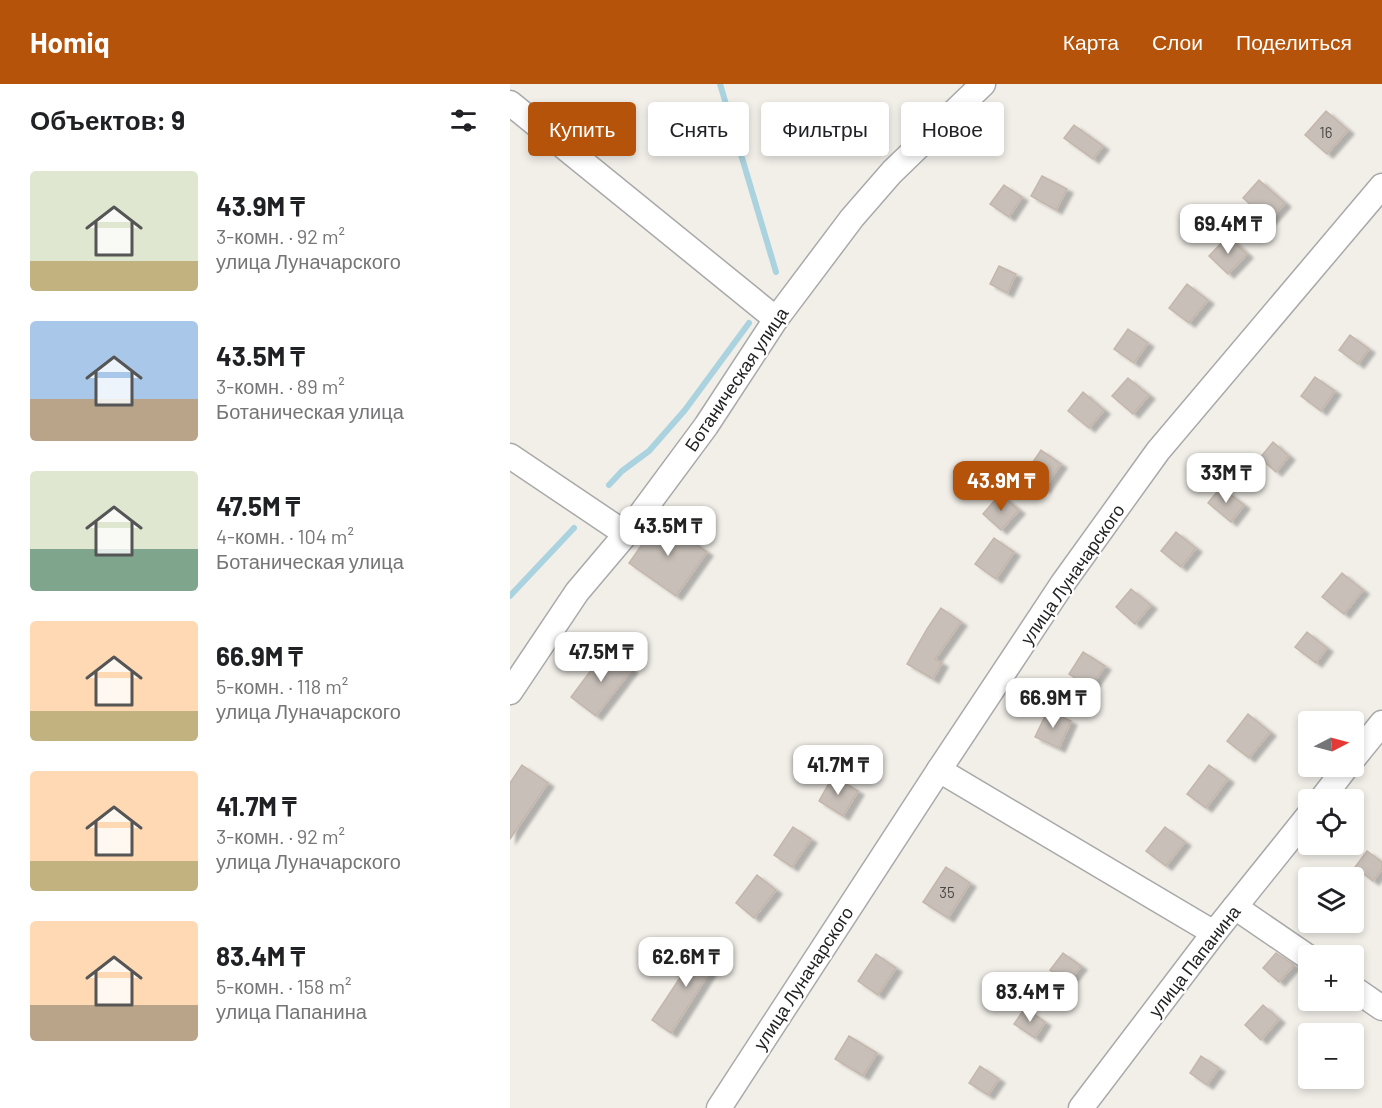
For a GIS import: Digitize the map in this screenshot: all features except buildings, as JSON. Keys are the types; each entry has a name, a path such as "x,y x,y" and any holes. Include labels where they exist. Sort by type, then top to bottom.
{"street":[{"name":"Ботаническая улица","path":"510,692 577,592 626,534 706,426 776,319 852,218 892,172 983,84"},
{"path":"510,103 776,319"},
{"name":"улица Луначарского","path":"719,1108 939,770 1064,583 1158,451 1382,186"},
{"path":"510,456 626,534"},
{"path":"1364,745 1382,723"},
{"path":"939,770 1214,933"},
{"path":"1329,789 1339,777"},
{"name":"улица Папанина","path":"1081,1108 1214,933 1298,828"},
{"path":"1235,907 1298,950"},
{"path":"1364,996 1382,1008"}],"waterway":[{"path":"720,84 776,272"},
{"path":"609,485 622,471 649,451 685,410 749,323"},
{"path":"510,596 574,528"}]}
